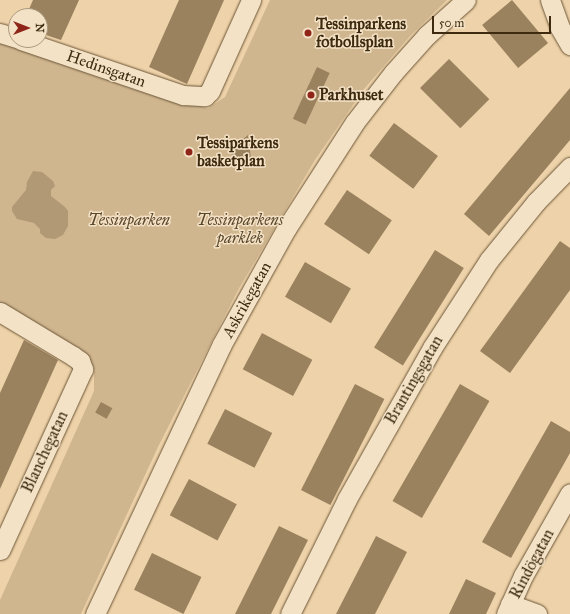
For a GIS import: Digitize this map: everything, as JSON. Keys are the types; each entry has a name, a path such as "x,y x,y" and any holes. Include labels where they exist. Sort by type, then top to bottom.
{"street":[{"name":"Hedinsgatan","path":"45,48 183,95 192,97 208,94 251,0"},
{"name":"Askrikegatan","path":"95,614 222,344 286,229 355,122 393,73 427,35 466,0"},
{"path":"550,0 560,28 570,45"},
{"name":"Brantingsgatan","path":"290,614 347,499 432,348 490,260 536,202 570,168"},
{"name":"Blanchegatan","path":"0,312 73,356 80,361 83,369 0,550"},
{"name":"Rindögatan","path":"508,609 523,576 570,493"},
{"path":"508,609 537,614"}],"green space":[{"name":"Tessinparken","path":"270,0 447,0 410,36 364,89 315,160 238,290 158,447 81,614 0,614 0,600 94,391 94,368 80,350 0,303 0,40 8,43 8,48 24,48 184,102 208,108 225,97"}],"shaded area":[{"path":"33,171 42,172 53,181 55,186 51,190 51,196 68,211 68,226 63,235 55,239 46,238 40,233 40,229 34,223 17,219 12,211 12,207 26,190 27,182"}],"building":[{"path":"33,0 79,0 61,40 48,36 48,8 30,8"},
{"path":"179,0 224,0 187,84 149,67"},
{"path":"512,0 548,43 518,68 482,25"},
{"path":"449,59 489,99 460,128 420,88"},
{"name":"Parkhuset","path":"317,67 330,73 306,125 293,119"},
{"path":"570,88 570,140 489,236 464,214"},
{"path":"394,123 438,156 413,189 369,156"},
{"path":"248,135 251,159 237,161 229,151"},
{"path":"347,190 392,220 369,254 324,224"},
{"path":"560,241 570,248 570,290 510,373 480,351"},
{"path":"435,250 464,268 403,366 374,348"},
{"path":"305,262 351,288 331,323 285,297"},
{"path":"262,333 312,360 293,396 243,369"},
{"path":"24,340 58,360 0,489 0,393"},
{"path":"355,384 384,399 330,505 301,490"},
{"path":"460,384 489,401 422,518 392,501"},
{"path":"101,402 112,408 107,419 95,412"},
{"path":"225,409 272,433 255,468 207,444"},
{"path":"551,421 570,432 570,453 511,558 482,542"},
{"path":"189,479 237,504 217,541 170,515"},
{"path":"279,526 308,540 271,614 235,614"},
{"path":"376,536 407,552 375,614 336,614"},
{"path":"152,553 201,577 183,614 134,590"},
{"path":"466,579 496,593 486,614 449,614"}],"place":[{"name":"Tessinparkens fotbollsplan","path":"308,33"},
{"name":"Parkhuset","path":"311,95"},
{"name":"Tessiparkens basketplan","path":"189,152"}],"park label":[{"name":"Tessinparkens parklek","path":"240,229"}]}
